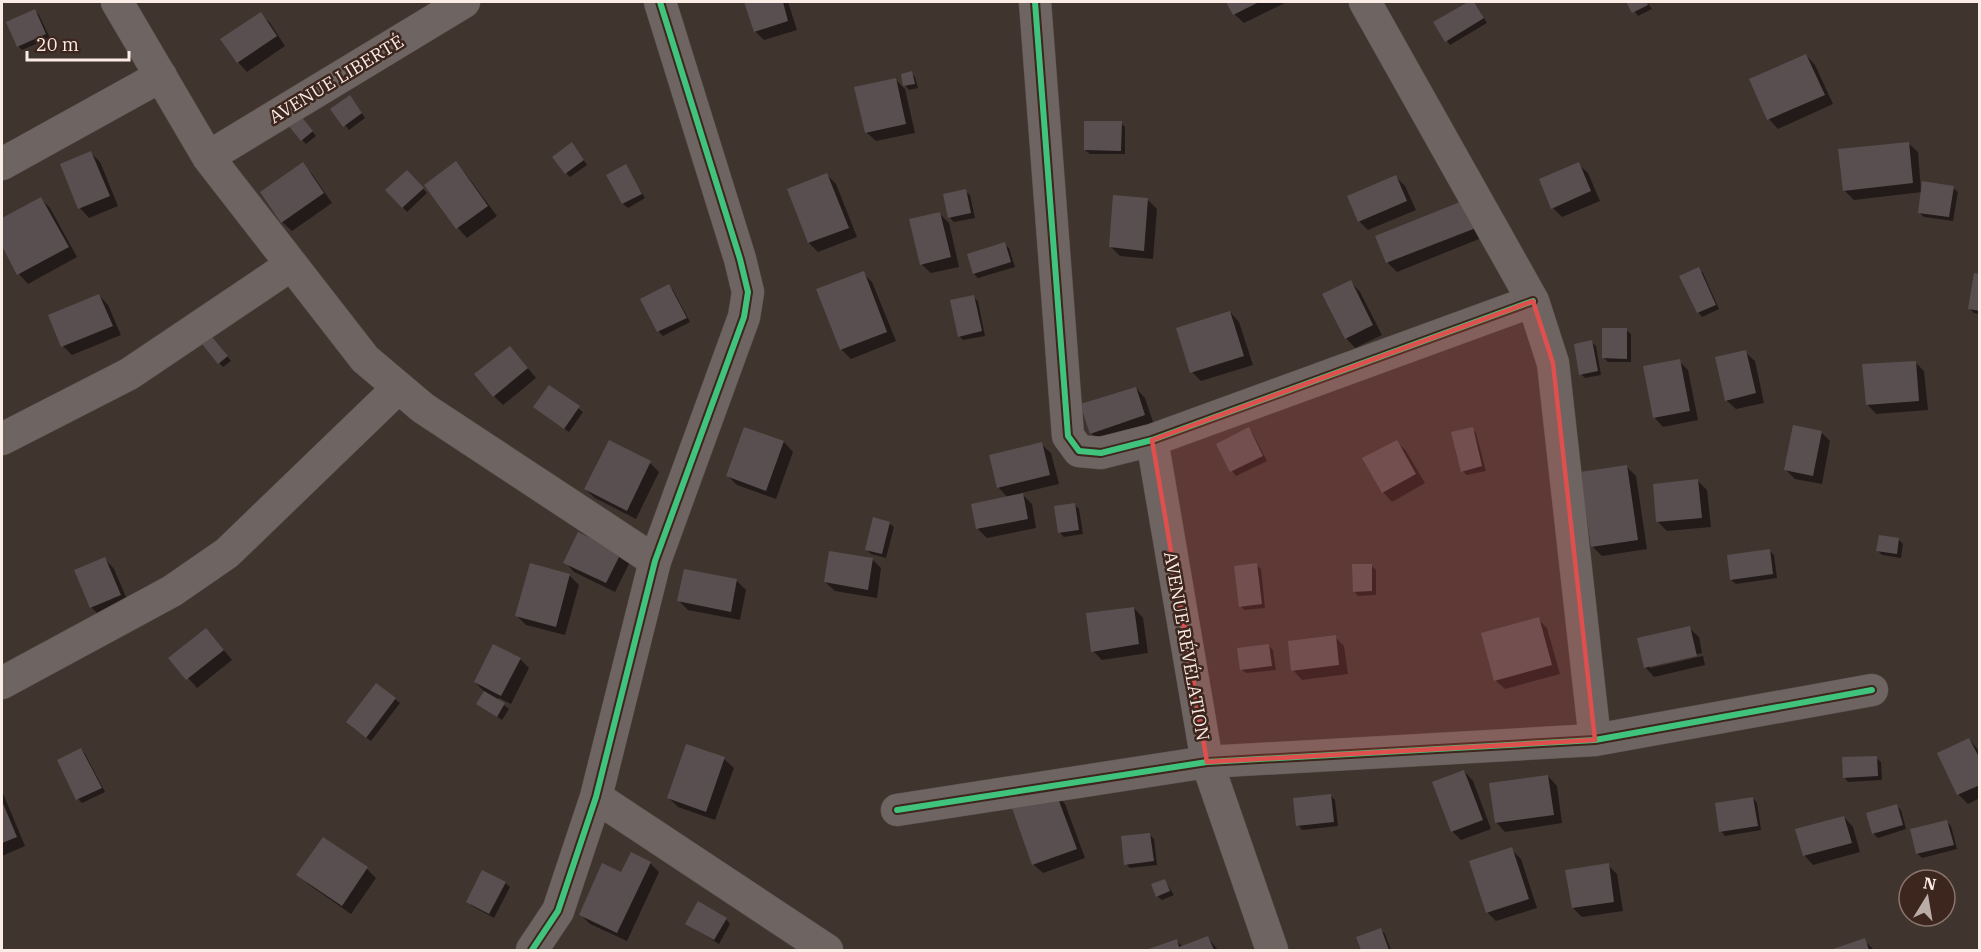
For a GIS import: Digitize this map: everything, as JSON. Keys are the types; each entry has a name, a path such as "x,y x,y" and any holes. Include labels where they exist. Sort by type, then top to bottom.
{"street":[{"path":"117,2 208,157 364,359 423,408 655,561"},
{"name":"AVENUE LIBERTÉ","path":"208,157 464,2"},
{"path":"532,951 558,911 596,797 655,561 744,317 748,292 740,259 660,2"},
{"path":"1035,2 1068,436 1079,451 1101,453 1152,440 1533,302"},
{"path":"1365,2 1533,302 1553,363 1595,740"},
{"path":"2,164 161,76"},
{"path":"2,439 129,374 291,265"},
{"path":"2,683 172,591 227,553 398,388"},
{"name":"AVENUE RÉVÉLATION","path":"1152,440 1207,762 1272,951"},
{"path":"897,810 1207,762 1595,740 1872,690"},
{"path":"596,797 827,951"}],"highlighted area":[{"path":"1533,301 1553,363 1595,740 1207,762 1152,440"}],"building":[{"path":"744,2 783,2 788,21 754,32"},
{"path":"1226,2 1259,2 1233,15"},
{"path":"1468,2 1474,2 1484,18 1445,42 1433,22"},
{"path":"1626,2 1647,2 1648,5 1632,13"},
{"path":"35,9 46,34 17,47 6,22"},
{"path":"261,12 277,36 237,63 220,39"},
{"path":"1806,54 1825,95 1767,120 1749,79"},
{"path":"912,71 915,84 903,86 901,74"},
{"path":"896,78 906,124 865,133 854,87"},
{"path":"350,95 362,113 343,127 330,109"},
{"path":"300,115 313,131 301,141 288,125"},
{"path":"1084,121 1122,121 1121,151 1084,150"},
{"path":"572,142 584,160 565,174 552,157"},
{"path":"1909,142 1913,183 1843,191 1838,149"},
{"path":"91,151 110,196 78,209 60,164"},
{"path":"456,161 488,206 456,229 424,185"},
{"path":"303,162 324,193 281,223 260,192"},
{"path":"1579,162 1591,191 1551,209 1539,179"},
{"path":"626,164 642,194 622,204 606,175"},
{"path":"407,170 424,188 402,208 385,190"},
{"path":"827,173 849,228 808,243 787,189"},
{"path":"1396,175 1407,201 1358,222 1347,196"},
{"path":"1922,181 1954,186 1949,217 1918,213"},
{"path":"966,189 971,213 948,218 943,194"},
{"path":"1113,195 1148,198 1144,251 1109,247"},
{"path":"41,197 69,247 17,275 2,246 2,218"},
{"path":"1470,198 1481,226 1386,263 1375,236"},
{"path":"940,212 951,257 920,265 909,219"},
{"path":"1005,242 1011,262 973,274 967,254"},
{"path":"1699,267 1716,305 1697,313 1679,276"},
{"path":"864,271 887,332 840,350 816,289"},
{"path":"1974,273 1980,274 1980,311 1968,309"},
{"path":"1351,280 1373,325 1345,339 1322,294"},
{"path":"669,284 687,318 657,332 640,299"},
{"path":"99,294 113,326 61,347 48,315"},
{"path":"974,295 982,331 958,337 950,300"},
{"path":"1230,311 1244,356 1190,373 1176,328"},
{"path":"1602,328 1627,328 1627,359 1602,358"},
{"path":"212,337 228,356 218,364 202,344"},
{"path":"1592,340 1598,371 1579,375 1574,344"},
{"path":"510,346 528,368 493,397 474,374"},
{"path":"1746,350 1756,393 1725,401 1715,357"},
{"path":"1680,359 1690,411 1653,418 1643,366"},
{"path":"1916,361 1919,401 1866,405 1862,364"},
{"path":"549,385 580,406 564,429 533,407"},
{"path":"1136,387 1145,415 1090,434 1080,404"},
{"path":"1793,425 1822,431 1813,476 1784,470"},
{"path":"744,427 784,441 766,491 726,476"},
{"path":"1249,427 1263,456 1230,472 1216,444"},
{"path":"1473,427 1482,466 1461,472 1451,432"},
{"path":"609,440 651,461 627,511 584,489"},
{"path":"1397,440 1416,474 1382,493 1362,458"},
{"path":"1042,442 1050,475 997,488 989,455"},
{"path":"1627,465 1638,540 1591,547 1580,472"},
{"path":"1698,479 1702,518 1656,522 1653,484"},
{"path":"1023,493 1028,519 976,529 971,504"},
{"path":"1075,503 1079,530 1058,533 1054,506"},
{"path":"873,517 890,522 882,554 865,550"},
{"path":"578,532 621,553 606,583 563,563"},
{"path":"1879,535 1899,538 1897,554 1876,551"},
{"path":"1770,549 1773,574 1730,580 1727,555"},
{"path":"829,551 873,558 868,590 824,582"},
{"path":"105,557 121,595 90,608 74,570"},
{"path":"530,563 570,574 556,627 515,616"},
{"path":"1257,563 1262,604 1239,607 1234,566"},
{"path":"1352,564 1372,564 1372,591 1353,592"},
{"path":"684,569 737,579 731,612 677,601"},
{"path":"1134,607 1139,644 1091,652 1086,613"},
{"path":"1539,617 1552,665 1494,681 1481,633"},
{"path":"1690,626 1697,656 1644,668 1637,638"},
{"path":"206,628 224,650 186,680 168,658"},
{"path":"1336,635 1339,665 1291,671 1288,641"},
{"path":"493,644 521,658 501,696 474,682"},
{"path":"1269,644 1272,666 1240,670 1237,648"},
{"path":"376,683 396,698 366,738 346,722"},
{"path":"484,691 505,703 497,717 476,704"},
{"path":"1969,738 1980,759 1980,785 1957,795 1937,753"},
{"path":"686,744 725,757 706,812 667,798"},
{"path":"81,748 102,788 76,800 57,760"},
{"path":"1877,756 1878,776 1843,778 1842,757"},
{"path":"1464,770 1483,820 1451,832 1432,782"},
{"path":"1548,775 1554,815 1495,823 1489,783"},
{"path":"1056,793 1077,849 1032,865 1012,808"},
{"path":"1331,794 1334,822 1296,826 1293,798"},
{"path":"1753,797 1758,826 1719,832 1715,803"},
{"path":"2,801 17,837 2,843"},
{"path":"1897,804 1903,825 1872,834 1866,813"},
{"path":"1844,816 1852,843 1803,856 1795,829"},
{"path":"1947,820 1954,845 1916,854 1910,829"},
{"path":"1150,833 1154,861 1124,865 1121,836"},
{"path":"323,837 368,867 342,906 296,875"},
{"path":"1512,847 1529,899 1486,913 1469,861"},
{"path":"631,852 651,862 617,933 579,915 602,863 621,872"},
{"path":"1609,863 1614,902 1572,908 1565,870"},
{"path":"482,870 506,882 489,914 466,902"},
{"path":"1165,879 1170,891 1156,897 1151,884"},
{"path":"698,901 727,918 714,940 685,924"},
{"path":"1381,928 1389,950 1361,950 1356,937"},
{"path":"1208,936 1214,950 1146,950 1177,939 1179,947"},
{"path":"1865,938 1869,950 1830,950"}],"cycle path":[{"path":"532,950 558,911 596,797 655,561 744,317 748,292 740,259 660,2"},
{"path":"1035,2 1068,436 1079,451 1101,453 1152,440 1533,301"},
{"path":"897,810 1207,762 1595,740 1872,690"}]}
